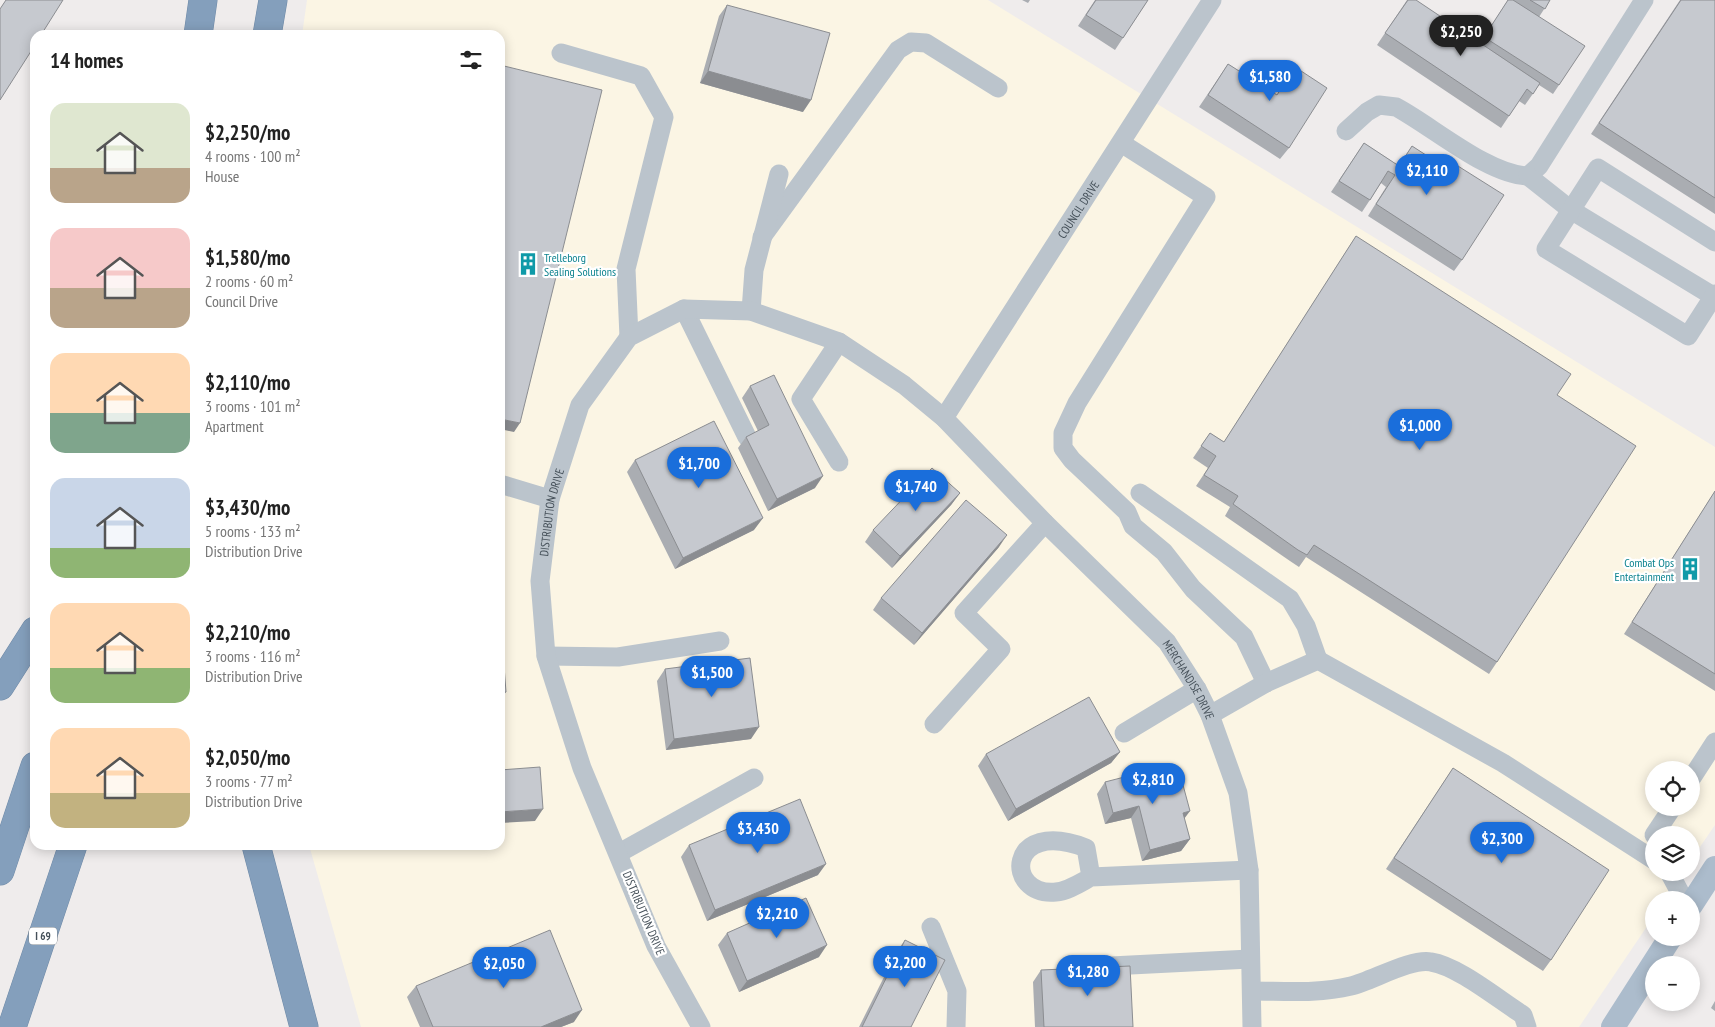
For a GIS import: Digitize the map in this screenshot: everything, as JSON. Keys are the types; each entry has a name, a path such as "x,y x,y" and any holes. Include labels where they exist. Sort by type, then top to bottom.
{"highway":[{"path":"199,30 203,0"},
{"path":"268,30 273,0"},
{"path":"0,686 30,639"},
{"path":"0,871 30,781"},
{"name":"I 69","path":"12,1027 71,850"},
{"path":"257,850 304,1027"}],"main road":[{"path":"1700,891 1715,868"},
{"path":"1613,1027 1665,946"}],"street":[{"name":"COUNCIL DRIVE","path":"944,418 1212,0"},
{"path":"1528,176 1539,166 1644,0"},
{"path":"762,237 898,50 911,42 926,43 998,88"},
{"path":"561,53 641,76 664,117 626,269 629,337"},
{"path":"1346,131 1367,112 1379,105 1396,107 1495,166 1515,175 1528,176 1571,210 1714,295 1688,336 1546,249 1571,210 1598,168 1715,242"},
{"path":"1121,143 1206,197 1077,403 1063,433 1063,448 1072,460 1127,512 1133,526 1164,552 1193,588 1244,637 1266,682"},
{"path":"751,311 754,270 779,174"},
{"path":"684,309 747,437"},
{"name":"DISTRIBUTION DRIVE","path":"702,1027 656,946 619,853 582,768 546,656 540,581 550,499 580,405 629,337 684,309 751,311 839,342 904,385 944,418"},
{"path":"839,342 802,399 839,462"},
{"name":"MERCHANDISE DRIVE","path":"944,418 1045,523 1167,642 1197,689 1210,715 1238,793 1249,870 1252,1027"},
{"path":"505,486 550,499"},
{"path":"1140,493 1290,599 1306,626 1318,660 1504,763 1645,855"},
{"path":"934,724 1001,648 964,613 1045,523"},
{"path":"546,656 618,657 720,641"},
{"path":"1210,715 1266,682 1318,660"},
{"path":"1124,733 1197,689"},
{"path":"1700,764 1715,742"},
{"path":"619,853 754,778"},
{"path":"1091,878 1086,848 1070,842 1040,841 1024,851 1020,863 1022,877 1034,888 1046,893 1058,892 1091,878 1249,870"},
{"path":"932,927 957,992 956,1027"},
{"path":"1071,968 1250,959"},
{"path":"1252,991 1315,992 1352,986 1397,969 1429,961 1446,966 1523,1015 1527,1027"}],"shaded area":[{"path":"307,0 988,0 1715,447 1715,825 1700,847 1700,826 1645,826 1645,881 1678,881 1671,891 1645,891 1645,929 1579,1027 361,1027 310,850 505,850 505,30 303,30"}],"building":[{"path":"6,0 63,0 44,30 30,30 30,53 0,100 0,9"},
{"path":"1096,0 1148,0 1123,38 1086,15"},
{"path":"1408,0 1416,0 1540,83 1533,94 1527,89 1509,116 1385,33"},
{"path":"1508,0 1513,0 1585,46 1559,85 1484,37"},
{"path":"1530,0 1550,0 1545,9"},
{"path":"1681,0 1715,0 1715,198 1599,123"},
{"path":"727,5 830,33 811,100 708,71"},
{"path":"1228,64 1277,95 1295,67 1327,88 1289,148 1208,95"},
{"name":"Trelleborg Sealing Solutions","path":"505,66 602,90 520,423 505,420"},
{"path":"1364,143 1399,166 1412,146 1446,168 1450,161 1504,195 1462,260 1376,204 1395,175 1388,171 1370,200 1339,181"},
{"path":"1356,236 1571,374 1557,395 1636,446 1497,662 1314,545 1307,555 1298,550 1233,504 1238,496 1204,475 1216,456 1201,446 1210,433 1224,442"},
{"path":"774,375 823,476 777,499 746,437 769,425 750,386"},
{"path":"714,421 763,518 683,558 635,460"},
{"path":"932,468 960,493 900,556 873,530"},
{"name":"Combat Ops Entertainment","path":"1715,491 1715,674 1632,622"},
{"path":"966,500 1007,535 922,633 881,598"},
{"path":"750,658 759,727 674,739 665,669"},
{"path":"1089,697 1120,752 1016,809 986,754"},
{"path":"1167,766 1172,787 1183,785 1190,811 1183,813 1190,839 1150,850 1139,806 1113,813 1105,782"},
{"path":"540,767 543,809 505,812 505,770"},
{"path":"1453,768 1609,870 1551,960 1394,858"},
{"path":"800,799 826,864 715,910 689,845"},
{"path":"806,898 827,945 747,981 727,933"},
{"path":"550,930 582,1010 541,1027 433,1027 416,986"},
{"path":"905,940 945,960 911,1027 862,1027"},
{"path":"1130,966 1133,1027 1044,1027 1041,970"}],"place":[{"name":"Trelleborg Sealing Solutions","path":"528,264"},
{"name":"Combat Ops Entertainment","path":"1690,569"}]}
